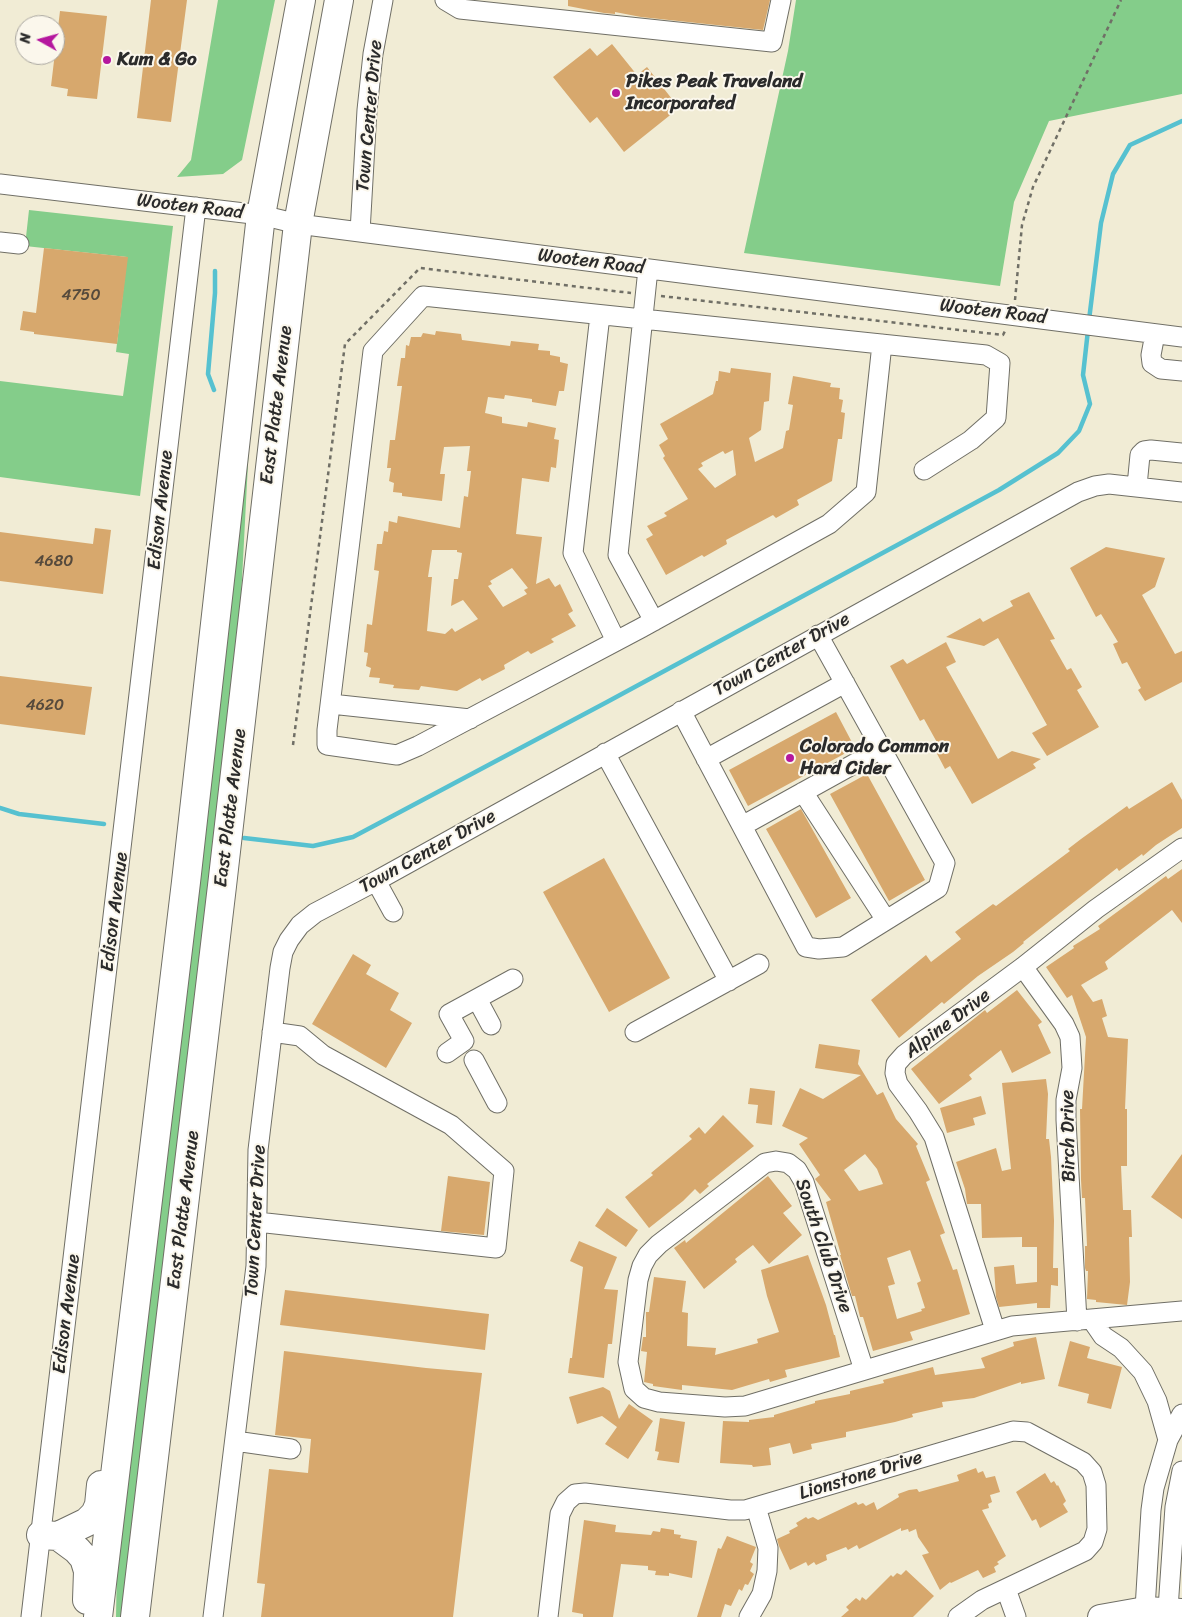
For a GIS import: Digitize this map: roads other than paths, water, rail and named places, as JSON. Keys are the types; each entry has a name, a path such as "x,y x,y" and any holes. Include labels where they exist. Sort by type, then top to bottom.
{"highway":[{"name":"East Platte Avenue","path":"98,1617 186,882 261,215 301,0"},
{"name":"East Platte Avenue","path":"135,1617 298,224 339,0"},
{"path":"50,1536 87,1522 95,1514 99,1505 110,1407 126,1394"},
{"path":"145,1533 154,1554 147,1617"},
{"path":"50,1536 77,1550 84,1558 88,1571 85,1617"}],"main road":[{"path":"1100,1617 1165,1610"}],"street":[{"name":"Town Center Drive","path":"360,232 372,62 383,0"},
{"path":"445,0 460,9 772,42 780,0"},
{"name":"Wooten Road","path":"0,184 261,215 298,224 1182,337"},
{"name":"Edison Avenue","path":"32,1617 50,1536 119,876 196,207"},
{"path":"0,242 19,244"},
{"path":"648,269 618,555 654,621"},
{"path":"882,344 866,492 829,524 616,642 418,746 397,755 327,745 373,351 423,296 600,315 644,319 882,344 986,355 1000,363 996,418 971,440 924,470"},
{"path":"600,315 574,532 574,553 616,642"},
{"path":"1155,334 1151,355 1152,364 1161,369 1182,371"},
{"path":"1137,486 1140,455 1144,451 1182,453"},
{"name":"Town Center Drive","path":"213,1617 256,1266 258,1150 280,968 283,952 300,925 315,913 1078,492 1095,486 1109,484 1182,492"},
{"path":"681,711 806,947 820,949 843,947 938,888 945,863 818,635"},
{"path":"706,759 845,682"},
{"path":"331,704 470,719"},
{"path":"742,826 881,749"},
{"path":"605,753 729,981"},
{"path":"803,792 886,920"},
{"name":"Alpine Drive","path":"995,1330 934,1137 898,1084 895,1073 896,1064 904,1055 1023,967 1096,909 1182,848"},
{"path":"376,881 394,912"},
{"path":"635,1032 759,964"},
{"name":"Birch Drive","path":"1023,967 1064,1024 1070,1037 1072,1068 1066,1100 1066,1120 1085,1320"},
{"path":"447,1052 464,1041 449,1014 513,979"},
{"path":"477,999 491,1025"},
{"path":"257,1222 496,1248 504,1171 451,1125 323,1054 300,1036 272,1032"},
{"path":"474,1060 497,1103"},
{"name":"South Club Drive","path":"864,1370 804,1182 797,1170 788,1163 776,1161 765,1163 659,1244 648,1255 642,1266 638,1280 628,1362 634,1389 644,1398 659,1402 725,1407 745,1406 864,1370 995,1330 1030,1323 1182,1311"},
{"path":"1085,1320 1120,1348 1143,1372 1157,1401 1168,1440"},
{"path":"1165,1610 1151,1510 1154,1488 1168,1440 1182,1414"},
{"name":"Lionstone Drive","path":"548,1617 560,1514 566,1502 575,1494 585,1493 730,1510 745,1510 1013,1431 1027,1432 1083,1462 1092,1472 1096,1485 1097,1529 1092,1542 1085,1551 982,1600 958,1617"},
{"path":"235,1441 290,1449"},
{"path":"1165,1610 1175,1507 1182,1472"},
{"path":"749,1617 762,1594 767,1572 768,1548 756,1507"},
{"path":"1006,1589 1016,1617"}],"waterway":[{"path":"1089,320 1101,223 1113,174 1130,145 1182,121"},
{"path":"214,390 208,374 215,271"},
{"path":"244,838 313,846 353,837 999,490 1058,453 1079,431 1090,404 1083,375 1088,330"},
{"path":"0,808 19,814 104,824"}],"place":[{"name":"Kum & Go","path":"107,60"},
{"name":"Pikes Peak Traveland Incorporated","path":"616,93"},
{"name":"Colorado Common Hard Cider","path":"790,758"}]}
